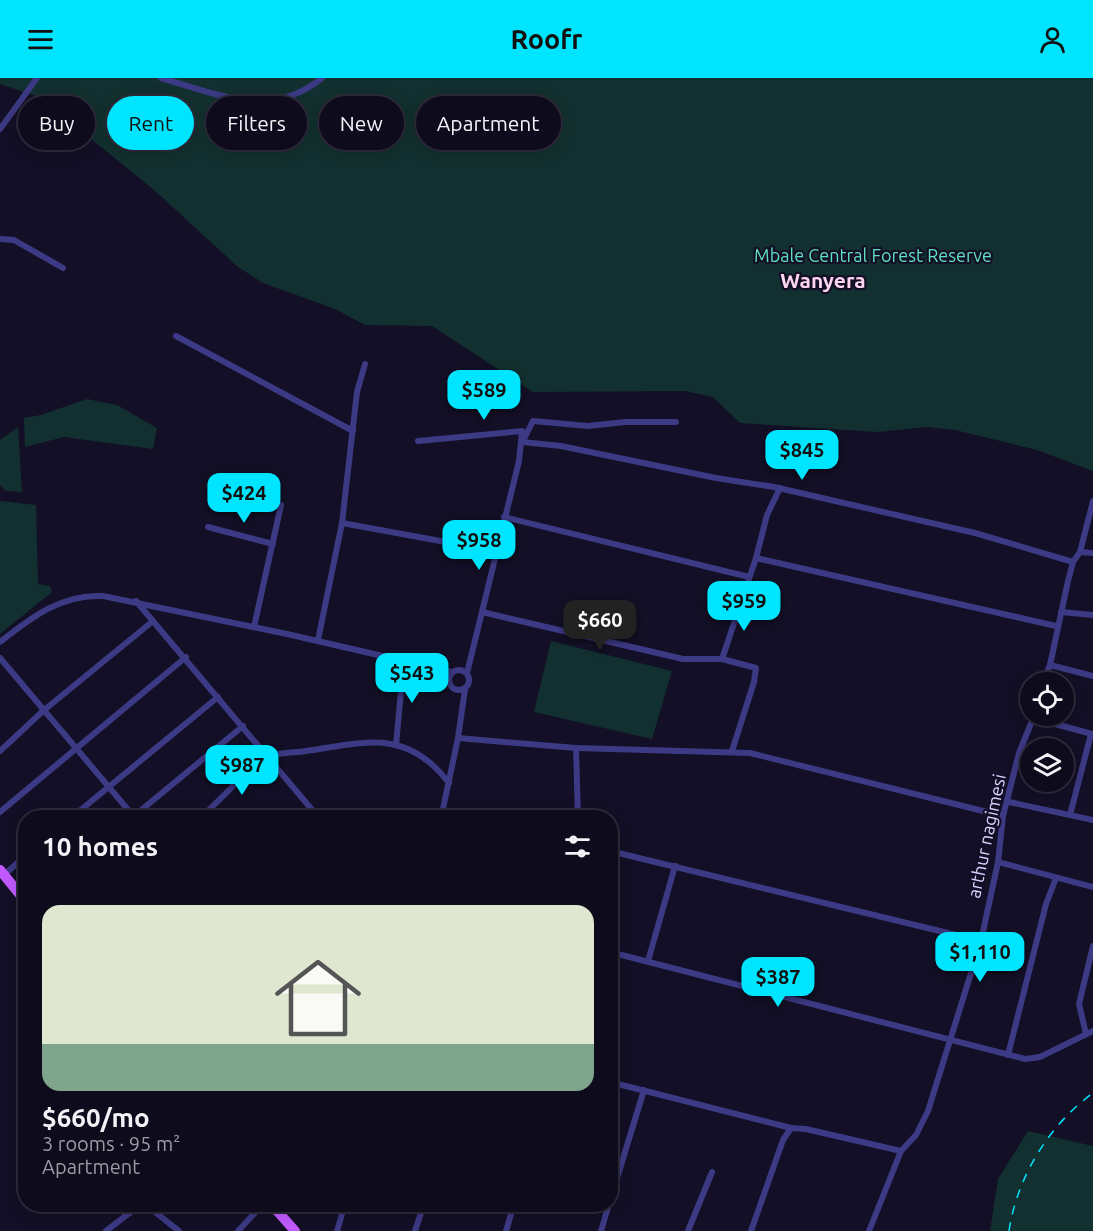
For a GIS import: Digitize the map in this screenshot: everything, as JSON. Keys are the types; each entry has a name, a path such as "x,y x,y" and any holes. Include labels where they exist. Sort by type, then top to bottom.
{"main road":[{"path":"2,872 18,892"},
{"path":"278,1212 296,1231"}],"street":[{"path":"0,129 37,78"},
{"path":"161,78 236,99 270,102 303,92 322,78"},
{"path":"0,239 14,240 63,268"},
{"path":"176,336 353,431"},
{"path":"318,640 342,523 357,392 365,364"},
{"path":"522,442 533,421 588,426 625,422 676,422"},
{"path":"418,441 522,431 522,442 467,674"},
{"path":"522,442 561,446 780,488 975,533 1073,562"},
{"path":"722,660 756,558 767,515 780,488"},
{"path":"1047,672 1056,626 1073,562 1080,552 1093,501"},
{"path":"254,627 282,505"},
{"path":"504,517 749,577"},
{"path":"342,523 495,551"},
{"path":"208,527 273,544"},
{"path":"1080,552 1093,554"},
{"path":"756,558 1014,614 1056,626"},
{"path":"0,642 40,612 68,598 86,595 136,601 404,659 452,672 458,670 467,674 470,680 465,689 458,738 443,810"},
{"path":"136,601 186,657 312,810"},
{"path":"482,612 683,659 722,660 750,665 756,670 732,752"},
{"path":"1061,612 1093,615"},
{"path":"0,751 43,711 153,621"},
{"path":"0,813 186,657"},
{"path":"0,658 129,810"},
{"path":"396,745 404,659"},
{"path":"1050,665 1093,676"},
{"path":"452,672 448,678 450,685 458,691 465,689"},
{"path":"81,810 218,697"},
{"path":"143,810 243,726"},
{"name":"arthur nagimesi","path":"869,1231 901,1151 916,1135 928,1111 981,941 998,862 1003,816 1009,802 1018,753 1030,726"},
{"path":"1065,726 1092,734 1070,814"},
{"path":"458,738 576,748 732,752 768,756 1003,816"},
{"path":"209,810 267,757 364,741 396,745 436,766 448,783"},
{"path":"576,748 578,810"},
{"path":"1009,802 1093,820"},
{"path":"618,853 981,941"},
{"path":"2,872 18,861"},
{"path":"998,862 1093,887"},
{"path":"648,961 675,866"},
{"path":"1008,1055 1046,904 1056,878"},
{"path":"1086,1034 1080,1004 1093,946"},
{"path":"618,954 950,1041 1032,1059 1093,1031"},
{"path":"618,1084 791,1128 806,1129 901,1151"},
{"path":"618,1176 644,1090"},
{"path":"751,1231 783,1140 791,1128"},
{"path":"688,1231 712,1172"},
{"path":"106,1231 132,1212"},
{"path":"154,1212 179,1231"},
{"path":"238,1231 256,1212"},
{"path":"337,1231 343,1212"},
{"path":"415,1231 421,1212"},
{"path":"506,1231 512,1212"},
{"path":"601,1231 607,1212"}],"green space":[{"name":"Mbale Central Forest Reserve","path":"0,78 1093,78 1093,471 1037,450 955,430 927,427 877,432 740,423 713,397 685,391 533,392 432,326 365,325 335,309 263,283 238,267 153,189 95,142 95,96 36,96 0,84"},
{"path":"87,399 117,405 157,428 153,449 64,437 25,447 24,418 41,415"},
{"path":"18,427 22,492 6,491 0,485 0,440"},
{"path":"0,501 36,505 38,584 50,586 52,592 0,634"},
{"path":"551,641 672,671 652,739 534,712"},
{"path":"1028,1131 1093,1146 1093,1231 990,1231 998,1179"}],"railway":[{"path":"1009,1231 1019,1191 1027,1172 1049,1136 1062,1120 1093,1093"}],"district":[{"name":"Wanyera","path":"823,280"}]}
